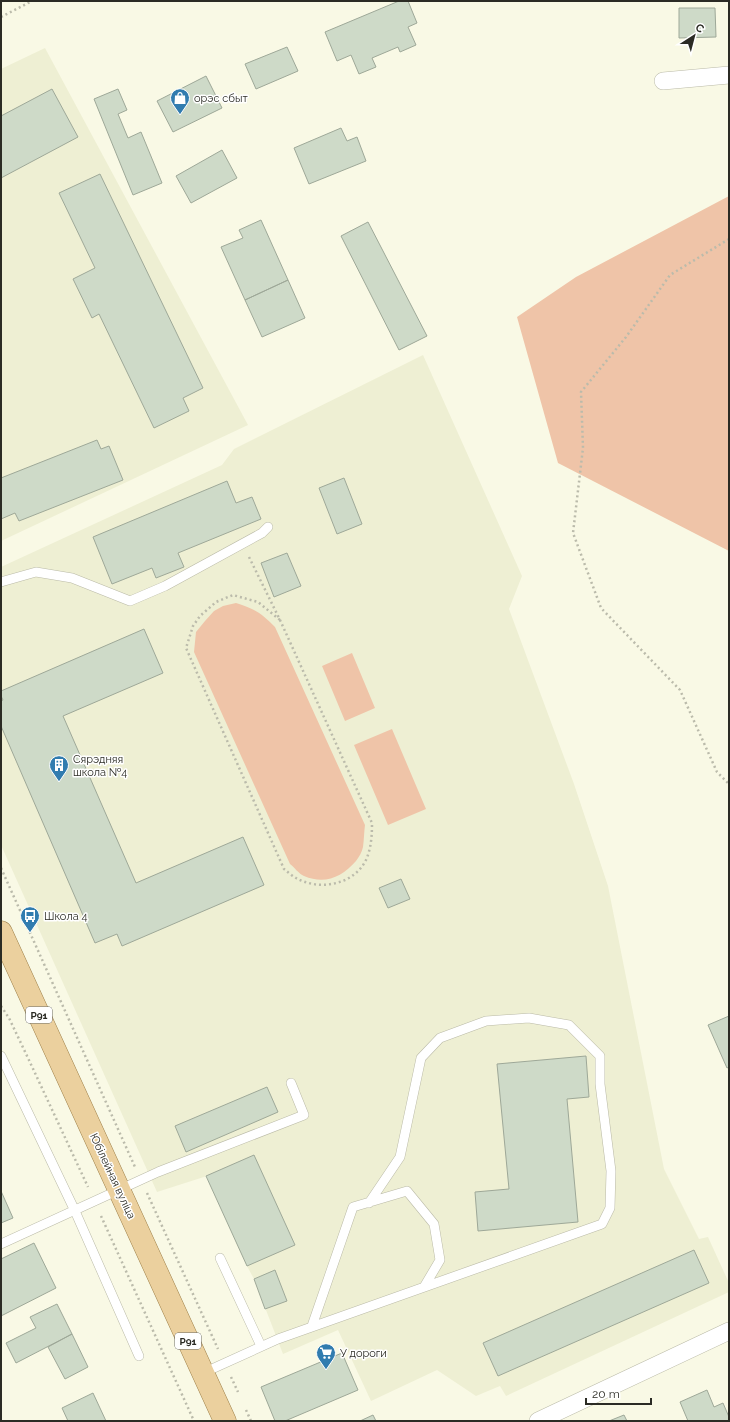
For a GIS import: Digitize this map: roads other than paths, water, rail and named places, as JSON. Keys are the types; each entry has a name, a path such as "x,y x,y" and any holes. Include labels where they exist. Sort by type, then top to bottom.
{"main road":[{"name":"Юбілейная вуліца","path":"1,932 224,1421"}],"street":[{"path":"662,81 729,75"},
{"path":"538,1421 729,1332"}],"lane":[{"path":"1,582 36,572 72,578 130,601 165,586 262,534 268,527"},
{"path":"203,1373 261,1346 312,1326 602,1224 610,1208 611,1171 600,1084 600,1056 569,1025 529,1018 486,1021 440,1038 420,1058 400,1157 369,1203"},
{"path":"1,1056 75,1211 139,1356"},
{"path":"1,1244 75,1211 141,1179 304,1115 291,1083"},
{"path":"312,1326 353,1207 407,1191 434,1224 440,1260 424,1287"},
{"path":"220,1258 261,1346"}],"place":[{"name":"орэс сбыт","path":"180,115"},
{"name":"Сярэдняя школа №4","path":"59,782"},
{"name":"Школа 4","path":"30,933"},
{"name":"У дороги","path":"326,1370"}]}
